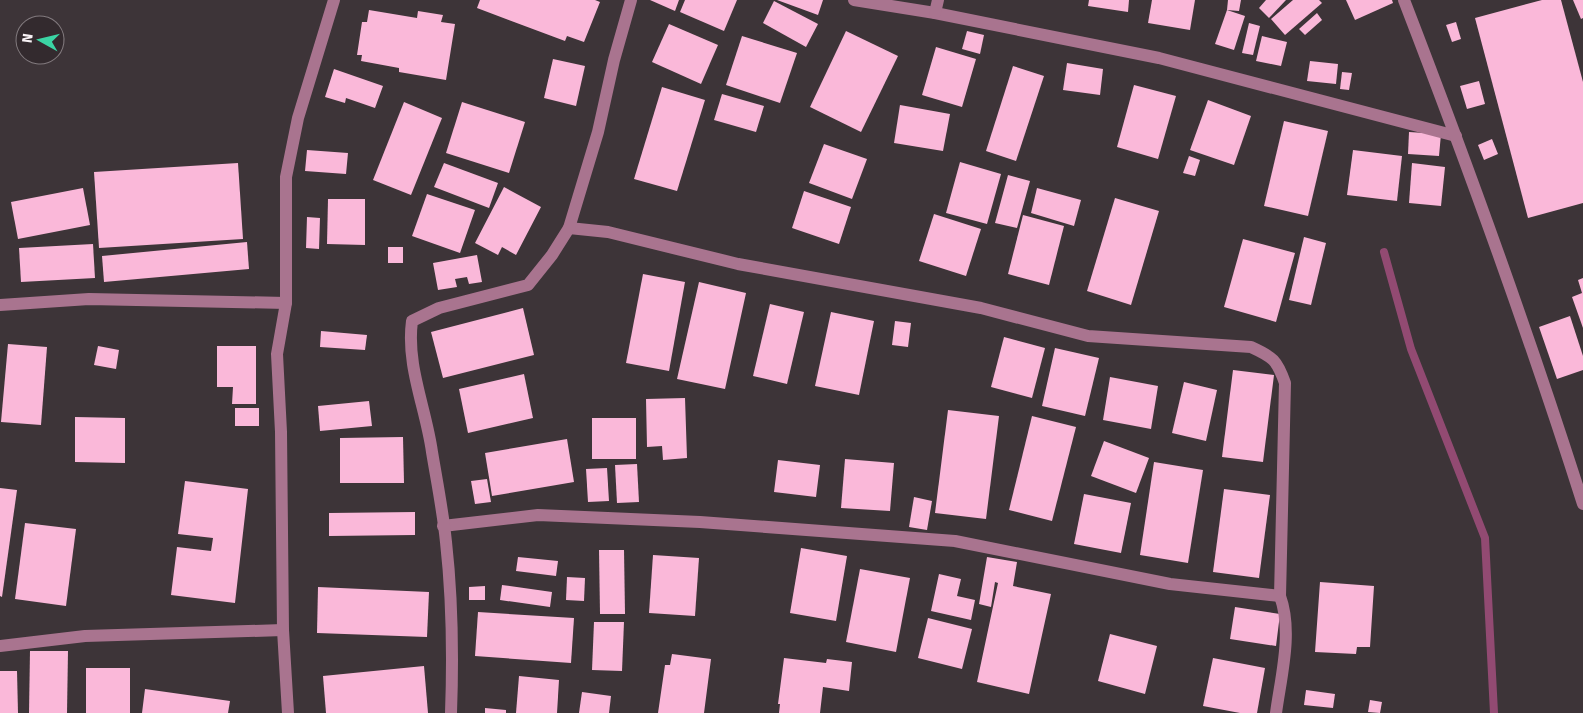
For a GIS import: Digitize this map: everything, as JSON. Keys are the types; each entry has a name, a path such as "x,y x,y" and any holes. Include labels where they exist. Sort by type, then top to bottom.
{"street":[{"path":"288,713 283,630 277,354 286,303 286,176 298,118 334,0"},
{"path":"452,713 452,668 443,526 431,441 409,342 412,321 439,308 528,285 552,255 569,228 598,132 614,60 632,0"},
{"path":"854,0 1159,58 1456,136"},
{"path":"935,14 938,0"},
{"path":"1404,0 1456,136 1550,399 1583,504"},
{"path":"569,228 608,232 738,264 981,308 1088,336 1251,347 1270,356 1278,364 1285,383 1280,596 1286,612 1284,650 1276,713"},
{"path":"0,304 89,299 286,303"},
{"path":"443,526 538,515 700,522 955,541 1170,584 1280,596"},
{"path":"0,646 85,636 283,630"}],"building":[{"path":"480,0 595,0 600,2 584,42 567,36 565,41 477,8"},
{"path":"650,0 679,0 675,11"},
{"path":"685,0 737,0 724,31 680,12"},
{"path":"777,0 823,0 818,15"},
{"path":"1089,0 1129,0 1128,12 1088,6"},
{"path":"1152,0 1195,0 1190,30 1148,23"},
{"path":"1228,0 1241,0 1239,11 1227,10"},
{"path":"1266,0 1286,0 1269,18 1259,8"},
{"path":"1293,0 1319,0 1322,3 1285,35 1271,19"},
{"path":"1346,0 1392,0 1393,3 1355,20"},
{"path":"1542,0 1561,0 1583,82 1583,203 1528,218 1475,18"},
{"path":"1573,0 1583,0 1583,18 1581,19"},
{"path":"774,1 818,24 806,47 763,23"},
{"path":"369,10 417,18 418,11 443,15 441,22 455,24 446,80 399,72 399,68 361,61 362,55 357,55 362,22 367,22"},
{"path":"1227,10 1245,16 1234,50 1215,44"},
{"path":"1317,13 1322,20 1305,35 1299,29"},
{"path":"1456,22 1461,39 1452,42 1446,25"},
{"path":"1249,23 1260,26 1253,55 1242,53"},
{"path":"669,24 718,45 701,84 652,62"},
{"path":"846,31 898,56 861,132 810,107"},
{"path":"967,31 984,35 980,54 962,49"},
{"path":"742,36 797,53 780,103 726,85"},
{"path":"1262,36 1287,42 1281,66 1256,61"},
{"path":"936,47 976,59 962,107 922,95"},
{"path":"553,59 585,66 576,106 544,98"},
{"path":"1310,61 1338,64 1336,84 1307,81"},
{"path":"1067,63 1103,69 1100,95 1063,90"},
{"path":"1013,66 1044,76 1016,161 986,151"},
{"path":"334,69 383,86 375,108 346,98 345,103 325,97"},
{"path":"1342,72 1352,73 1349,90 1340,89"},
{"path":"1479,81 1485,104 1467,109 1460,86"},
{"path":"1134,85 1176,96 1158,159 1117,147"},
{"path":"662,87 705,100 677,191 634,179"},
{"path":"722,94 764,106 756,132 714,120"},
{"path":"1208,100 1251,116 1234,165 1190,150"},
{"path":"404,102 442,118 411,195 373,180"},
{"path":"462,102 525,122 509,173 446,153"},
{"path":"900,105 950,114 943,151 894,143"},
{"path":"1284,121 1328,131 1308,216 1264,206"},
{"path":"1409,132 1441,134 1439,156 1408,154"},
{"path":"1492,139 1498,154 1484,160 1478,145"},
{"path":"824,144 867,159 852,199 809,183"},
{"path":"307,150 348,153 346,174 305,171"},
{"path":"1353,150 1402,156 1397,201 1347,195"},
{"path":"1189,156 1200,160 1195,176 1183,173"},
{"path":"960,162 1001,174 987,224 946,213"},
{"path":"238,163 243,239 99,248 94,172"},
{"path":"444,163 498,183 489,208 434,187"},
{"path":"1412,163 1445,167 1441,206 1409,203"},
{"path":"1008,175 1030,181 1017,228 995,223"},
{"path":"504,187 541,207 516,255 502,247 498,255 475,243"},
{"path":"83,188 90,225 18,239 11,202"},
{"path":"1037,188 1081,200 1074,226 1031,213"},
{"path":"804,191 851,207 839,244 792,228"},
{"path":"427,194 475,210 460,253 412,236"},
{"path":"1115,198 1159,211 1131,305 1087,291"},
{"path":"328,199 365,199 365,245 327,244"},
{"path":"934,214 981,229 966,276 919,261"},
{"path":"1023,215 1064,226 1049,285 1008,274"},
{"path":"307,217 320,218 319,249 306,248"},
{"path":"1304,237 1326,243 1311,305 1289,300"},
{"path":"1243,239 1295,253 1276,322 1224,307"},
{"path":"247,242 249,269 104,282 102,256"},
{"path":"93,244 95,278 21,282 19,248"},
{"path":"388,247 403,247 403,263 388,263"},
{"path":"477,255 482,282 469,284 467,277 455,279 457,287 438,290 433,263"},
{"path":"643,274 685,282 669,371 626,363"},
{"path":"1583,278 1583,328 1572,297 1582,293 1578,280"},
{"path":"699,282 746,293 725,389 677,379"},
{"path":"770,304 804,312 787,384 753,376"},
{"path":"523,308 534,355 443,378 431,332"},
{"path":"831,312 874,321 859,395 815,386"},
{"path":"1570,316 1583,356 1583,370 1557,379 1539,327"},
{"path":"895,321 911,323 908,347 892,345"},
{"path":"321,331 367,335 365,350 320,347"},
{"path":"1004,337 1045,348 1032,398 991,387"},
{"path":"8,344 47,347 41,425 1,422"},
{"path":"98,346 119,350 116,369 94,365"},
{"path":"217,346 256,346 256,404 232,404 233,387 217,387"},
{"path":"1055,348 1099,358 1085,416 1042,406"},
{"path":"1233,370 1274,375 1263,462 1222,457"},
{"path":"524,374 533,418 468,433 459,389"},
{"path":"1110,377 1158,386 1151,429 1103,420"},
{"path":"1184,382 1217,390 1206,441 1172,433"},
{"path":"685,398 687,458 663,460 662,446 647,447 646,399"},
{"path":"369,401 372,426 320,431 318,406"},
{"path":"235,408 259,408 259,426 235,426"},
{"path":"948,410 999,416 986,519 935,513"},
{"path":"1032,416 1076,427 1052,521 1009,510"},
{"path":"75,417 125,418 125,463 75,462"},
{"path":"592,418 636,418 636,459 592,459"},
{"path":"403,437 404,483 340,483 340,438"},
{"path":"567,439 574,482 492,496 485,453"},
{"path":"1104,441 1149,458 1136,493 1091,476"},
{"path":"845,459 894,463 890,511 841,508"},
{"path":"778,460 820,465 816,497 774,492"},
{"path":"1154,462 1203,470 1188,563 1140,555"},
{"path":"637,464 639,502 617,503 615,465"},
{"path":"607,468 609,501 588,502 586,469"},
{"path":"487,479 491,502 475,504 471,481"},
{"path":"185,481 248,489 235,603 171,595 177,547 211,551 213,538 178,534"},
{"path":"0,488 17,490 2,597 0,596"},
{"path":"1224,489 1270,495 1259,578 1213,572"},
{"path":"1084,494 1131,503 1121,553 1074,544"},
{"path":"914,497 932,501 927,530 909,527"},
{"path":"415,512 415,535 329,536 329,513"},
{"path":"25,523 76,529 66,606 15,599"},
{"path":"801,548 847,556 836,621 790,613"},
{"path":"599,550 624,550 625,614 600,614"},
{"path":"653,555 699,558 695,616 649,613"},
{"path":"518,557 558,561 556,576 516,571"},
{"path":"987,557 1017,562 1013,586 1051,594 1029,694 977,682 998,583 995,582 991,607 979,604"},
{"path":"860,569 910,578 896,652 846,642"},
{"path":"939,574 961,579 957,596 975,600 971,620 931,611"},
{"path":"567,577 585,578 584,601 566,600"},
{"path":"1320,582 1374,586 1370,647 1357,647 1356,654 1315,652"},
{"path":"502,585 552,592 550,607 500,600"},
{"path":"485,586 485,600 469,600 469,587"},
{"path":"318,587 429,592 427,637 317,633"},
{"path":"1235,607 1280,614 1276,646 1230,639"},
{"path":"478,612 574,618 571,663 475,656"},
{"path":"928,618 972,629 962,669 918,658"},
{"path":"594,622 624,622 622,671 592,670"},
{"path":"1110,634 1157,646 1145,694 1098,681"},
{"path":"30,651 68,651 67,713 29,713"},
{"path":"672,654 711,659 704,713 658,713 665,665 670,665"},
{"path":"784,658 826,663 827,659 852,662 849,691 823,687 820,713 779,713 780,704 778,704"},
{"path":"1213,658 1265,668 1257,713 1240,713 1203,706"},
{"path":"424,666 428,713 326,713 323,676"},
{"path":"86,668 130,668 130,713 86,713"},
{"path":"0,671 17,671 18,713 0,713"},
{"path":"519,676 559,680 557,713 516,713"},
{"path":"145,689 230,701 228,713 142,713"},
{"path":"1306,690 1335,694 1333,708 1304,705"},
{"path":"582,692 611,696 609,713 579,713"},
{"path":"1370,700 1382,702 1380,713 1368,712"},
{"path":"485,708 506,710 506,713 485,713"}],"waterway":[{"path":"1384,252 1411,349 1485,538 1494,713"}]}
